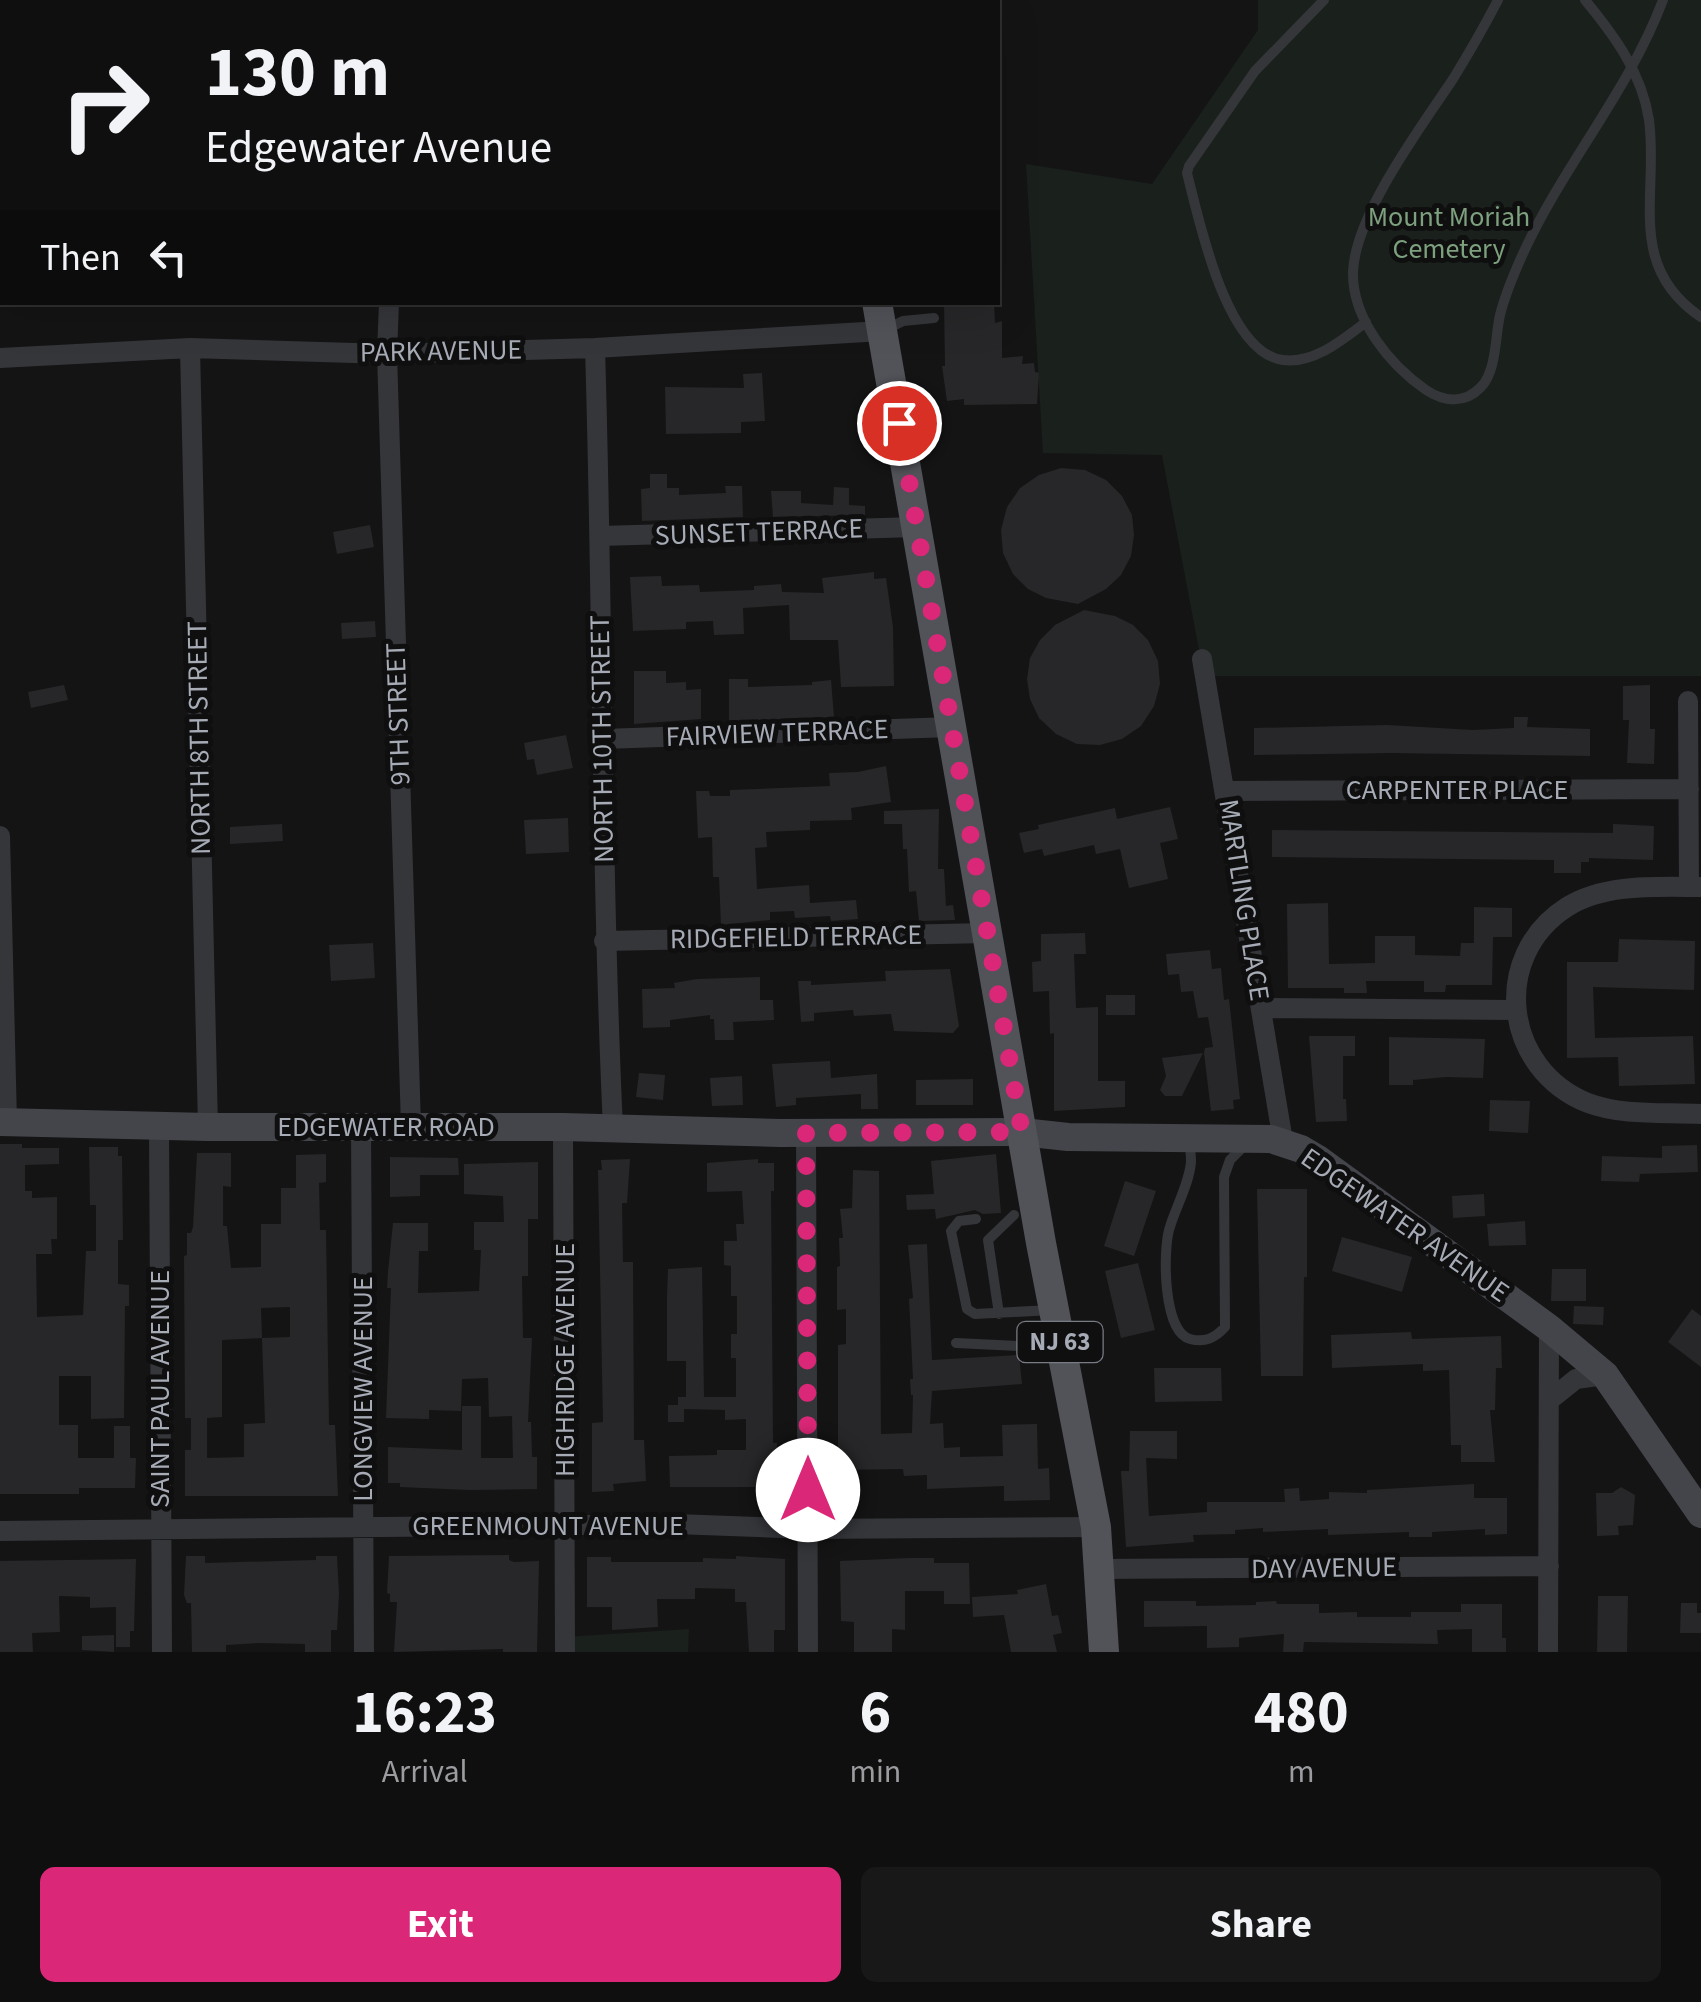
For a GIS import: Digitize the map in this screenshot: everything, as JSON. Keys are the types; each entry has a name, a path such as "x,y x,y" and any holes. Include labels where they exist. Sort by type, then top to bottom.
{"main road":[{"name":"NJ 63","path":"880,317 1022,1132 1025,1214 1054,1310 1096,1527 1104,1652"}],"street":[{"name":"9TH STREET","path":"389,305 386,354 411,1126"},
{"name":"PARK AVENUE","path":"0,358 190,348 386,354 595,348 880,317"},
{"name":"NORTH 8TH STREET","path":"190,348 208,1127"},
{"name":"NORTH 10TH STREET","path":"595,348 604,942 612,1129"},
{"name":"SUNSET TERRACE","path":"600,536 918,527"},
{"name":"MARTLING PLACE","path":"1202,659 1283,1142"},
{"path":"1688,700 1688,789 1695,887 1623,889 1566,908 1535,939 1517,985 1514,1010 1536,1063 1570,1094 1589,1104 1612,1109 1701,1114"},
{"name":"FAIRVIEW TERRACE","path":"602,739 952,727"},
{"name":"CARPENTER PLACE","path":"1226,790 1688,789"},
{"path":"0,836 3,1122"},
{"name":"RIDGEFIELD TERRACE","path":"604,942 988,933"},
{"path":"1262,1008 1514,1010"},
{"name":"EDGEWATER ROAD","path":"3,1122 772,1132"},
{"name":"SAINT PAUL AVENUE","path":"159,1126 162,1652"},
{"name":"LONGVIEW AVENUE","path":"360,1126 364,1652"},
{"name":"HIGHRIDGE AVENUE","path":"564,1128 565,1652"},
{"name":"EDGEWATER AVENUE","path":"772,1132 1022,1132 1283,1142 1318,1159 1549,1328 1605,1375 1701,1514"},
{"path":"806,1133 808,1652"},
{"path":"1548,1652 1549,1328"},
{"path":"1551,1400 1576,1379 1605,1375"},
{"name":"GREENMOUNT AVENUE","path":"0,1531 676,1524 808,1529 1096,1527"},
{"name":"DAY AVENUE","path":"1099,1570 1549,1566"}],"lane":[{"path":"1324,0 1254,72 1187,174 1220,284 1240,328 1262,353 1286,361 1300,359 1338,343 1366,322"},
{"path":"1498,0 1387,183 1364,227 1353,271 1358,306 1366,322 1406,374 1436,396 1450,400 1462,399 1482,386 1494,353 1500,314 1523,253 1632,69 1663,0"},
{"path":"1585,0 1618,39 1649,119 1649,228 1653,250 1668,286 1701,316"},
{"path":"880,317 904,321 934,318"},
{"path":"1189,1137 1191,1164 1168,1232 1165,1255 1171,1316 1183,1338 1196,1341 1210,1340 1224,1327 1224,1176 1230,1160 1251,1139"},
{"path":"993,1216 1025,1214"},
{"path":"999,1314 988,1240 1025,1214"},
{"path":"976,1218 959,1220 951,1230 967,1309 975,1314 1054,1310"},
{"path":"956,1344 1061,1348"}],"green space":[{"name":"Mount Moriah Cemetery","path":"1258,0 1701,0 1701,676 1204,676 1162,455 1043,453 1026,164 1152,184 1258,30"},
{"path":"689,1629 688,1652 565,1652 565,1637"}],"building":[{"path":"944,305 994,305 995,323 1002,321 1002,358 1023,356 1022,364 1034,363 1035,372 1039,373 1037,404 964,405 964,399 947,401"},
{"path":"762,373 765,421 741,422 741,433 666,434 665,387 744,388 743,374"},
{"path":"1061,468 1085,470 1106,480 1122,496 1132,515 1131,556 1121,575 1106,589 1078,604 1046,598 1028,589 1013,574 1003,553 1001,530 1007,507 1020,488 1039,475"},
{"path":"650,474 667,474 667,488 679,488 679,495 726,493 725,486 742,486 743,517 642,521 641,489 650,488"},
{"path":"834,487 849,488 849,505 865,506 865,515 773,517 771,491 801,491 801,503 833,505"},
{"path":"370,525 374,547 337,554 333,532"},
{"path":"874,572 874,579 886,578 893,627 894,686 841,687 838,640 790,640 789,605 743,608 744,634 714,635 713,621 686,622 686,629 633,631 630,577 661,576 662,586 699,585 700,592 754,590 754,586 781,584 782,592 824,593 822,578"},
{"path":"1084,610 1115,616 1133,625 1148,640 1158,661 1160,684 1154,706 1141,726 1122,739 1100,745 1077,744 1056,734 1039,718 1030,699 1027,679 1030,658 1040,640 1055,625"},
{"path":"375,621 376,637 342,639 341,623"},
{"path":"634,671 666,671 666,683 686,682 686,690 701,689 701,719 634,724"},
{"path":"729,679 748,679 748,687 812,685 831,680 834,717 729,721"},
{"path":"64,685 68,700 31,708 28,692"},
{"path":"1650,685 1654,764 1627,763 1629,720 1623,720 1623,686"},
{"path":"1514,717 1528,717 1527,727 1590,729 1590,756 1254,755 1254,728 1387,725 1473,730 1514,728"},
{"path":"566,735 573,768 537,775 534,759 527,760 524,743"},
{"path":"886,766 891,802 851,808 852,820 810,821 810,830 766,832 767,847 755,848 757,889 809,885 810,903 856,900 858,919 831,921 830,916 795,918 794,911 770,912 770,920 721,925 719,877 713,877 712,837 698,838 696,791 730,796 730,790 830,786 829,773"},
{"path":"1170,807 1178,839 1160,843 1168,879 1129,888 1120,849 1096,854 1094,845 1044,856 1042,849 1024,853 1019,833 1115,808 1117,819"},
{"path":"939,809 938,869 944,869 946,906 953,905 955,920 919,921 916,891 909,892 902,824 884,824 884,811"},
{"path":"568,818 569,852 526,854 524,820"},
{"path":"282,824 283,841 230,844 230,827"},
{"path":"1613,824 1654,826 1653,860 1589,858 1589,862 1581,862 1581,873 1554,873 1554,860 1272,857 1272,830 1613,833"},
{"path":"1328,903 1329,964 1375,963 1375,936 1415,936 1415,955 1460,956 1461,943 1474,943 1474,907 1512,908 1512,937 1493,937 1492,985 1446,985 1445,992 1424,992 1424,981 1366,981 1367,993 1344,993 1344,988 1288,988 1287,904"},
{"path":"1085,933 1086,954 1074,954 1076,1008 1098,1007 1098,1081 1125,1081 1125,1107 1054,1111 1054,1033 1050,1034 1049,991 1033,992 1032,962 1041,961 1041,934"},
{"path":"1619,939 1695,941 1694,990 1593,987 1595,1038 1693,1036 1695,1084 1619,1086 1618,1057 1567,1058 1567,962 1618,962"},
{"path":"373,943 375,978 331,981 329,945"},
{"path":"1210,950 1212,969 1221,968 1224,1000 1229,999 1240,1099 1233,1100 1234,1109 1211,1111 1204,1053 1205,1048 1213,1047 1208,1017 1198,1018 1193,991 1181,992 1179,974 1168,975 1166,954"},
{"path":"950,969 959,1026 953,1033 894,1031 891,1014 854,1016 853,1010 814,1013 814,1021 801,1022 798,981 811,981 811,985 886,981 885,971"},
{"path":"760,977 760,1000 773,1000 774,1020 733,1022 734,1040 715,1040 714,1019 710,1015 670,1020 670,1027 643,1028 642,989 675,988 674,983 697,979"},
{"path":"1106,995 1135,995 1135,1015 1106,1015"},
{"path":"1309,1036 1355,1036 1355,1056 1343,1056 1347,1121 1316,1122"},
{"path":"1389,1037 1485,1039 1483,1078 1446,1077 1413,1080 1413,1085 1389,1085"},
{"path":"1203,1053 1182,1096 1165,1096 1160,1090 1166,1076 1162,1058"},
{"path":"830,1061 831,1078 877,1074 878,1109 861,1109 861,1094 796,1098 796,1105 776,1107 772,1064"},
{"path":"639,1073 665,1075 663,1100 636,1097"},
{"path":"742,1076 743,1105 712,1106 710,1078"},
{"path":"973,1079 973,1105 916,1105 916,1080"},
{"path":"1490,1100 1530,1101 1528,1133 1489,1131"},
{"path":"0,1144 59,1148 59,1164 25,1165 25,1191 32,1191 32,1198 57,1197 57,1239 51,1239 52,1254 36,1254 37,1317 83,1315 86,1251 96,1251 96,1205 90,1205 89,1147 118,1147 118,1156 122,1156 123,1240 118,1240 118,1284 129,1285 129,1306 125,1306 124,1418 91,1419 91,1376 59,1376 59,1425 78,1425 78,1458 114,1458 114,1426 130,1426 130,1458 136,1458 135,1488 79,1488 79,1494 0,1494"},
{"path":"1697,1145 1698,1172 1640,1174 1639,1182 1601,1181 1602,1156 1662,1158 1662,1146"},
{"path":"197,1153 231,1153 231,1187 223,1186 223,1226 227,1226 231,1268 261,1267 261,1224 281,1224 281,1188 296,1188 296,1155 326,1154 326,1182 319,1183 320,1230 326,1230 329,1425 335,1425 338,1496 185,1496 185,1450 191,1450 191,1418 185,1418 184,1256 187,1233 193,1227","holes":["290,1307 290,1337 262,1338 261,1308","262,1338 265,1423 244,1424 244,1457 207,1458 207,1418 222,1417 222,1340"]},
{"path":"996,1154 1001,1213 983,1214 975,1210 936,1219 935,1209 907,1210 906,1195 934,1194 931,1161"},
{"path":"390,1157 458,1158 459,1175 420,1175 420,1196 390,1197"},
{"path":"630,1159 627,1203 622,1203 623,1262 633,1262 634,1440 644,1440 646,1481 613,1484 614,1491 592,1492 592,1423 603,1422 598,1170 602,1170 601,1160"},
{"path":"758,1159 758,1163 774,1163 773,1443 781,1450 782,1481 772,1481 772,1487 670,1487 669,1456 746,1450 746,1419 725,1420 725,1410 684,1409 684,1422 668,1422 668,1405 678,1405 678,1397 686,1397 686,1361 667,1361 668,1269 702,1267 704,1397 736,1397 736,1358 731,1358 731,1334 737,1334 737,1296 731,1296 731,1266 724,1265 724,1241 737,1241 736,1224 744,1224 742,1191 707,1192 707,1163"},
{"path":"538,1162 538,1219 528,1219 528,1276 522,1276 523,1338 532,1338 528,1422 532,1457 537,1457 537,1489 469,1490 388,1483 388,1447 462,1450 462,1406 481,1406 481,1458 513,1458 512,1416 489,1417 488,1378 462,1379 461,1411 429,1410 429,1419 386,1418 391,1288 387,1288 393,1223 428,1223 428,1251 419,1251 418,1293 479,1291 481,1250 474,1250 474,1222 504,1222 503,1196 464,1194 464,1164"},
{"path":"853,1170 879,1171 881,1434 912,1433 909,1299 913,1298 908,1245 927,1244 932,1360 1019,1355 1022,1384 932,1391 930,1424 943,1423 944,1448 960,1447 960,1457 1003,1456 1002,1425 1037,1424 1038,1469 1049,1468 1050,1500 1004,1501 1004,1486 927,1489 927,1475 904,1476 903,1469 838,1470 838,1345 846,1344 846,1309 837,1310 837,1267 839,1238 843,1238 840,1209 852,1208"},
{"path":"1125,1181 1156,1191 1134,1256 1104,1246"},
{"path":"1257,1189 1307,1189 1303,1376 1261,1376"},
{"path":"1484,1194 1485,1216 1453,1218 1452,1196"},
{"path":"1525,1221 1526,1245 1489,1246 1487,1224"},
{"path":"1342,1237 1412,1257 1402,1292 1332,1271"},
{"path":"1138,1263 1155,1330 1121,1338 1105,1271"},
{"path":"1552,1269 1586,1269 1586,1301 1551,1301"},
{"path":"1574,1306 1604,1307 1603,1325 1573,1324"},
{"path":"1692,1309 1701,1316 1701,1367 1668,1342"},
{"path":"1411,1332 1412,1339 1501,1336 1502,1368 1496,1368 1495,1410 1490,1410 1495,1462 1461,1462 1461,1445 1451,1445 1449,1370 1423,1371 1423,1364 1332,1368 1331,1335"},
{"path":"1154,1368 1221,1368 1222,1401 1155,1402"},
{"path":"1130,1431 1177,1431 1177,1459 1146,1458 1149,1516 1207,1512 1207,1502 1285,1502 1284,1489 1299,1488 1300,1501 1329,1499 1329,1492 1367,1493 1474,1484 1474,1498 1507,1498 1507,1534 1485,1535 1485,1529 1409,1537 1409,1532 1328,1535 1328,1529 1263,1532 1263,1528 1235,1530 1235,1534 1193,1535 1194,1542 1126,1547 1121,1471 1129,1471"},
{"path":"1621,1487 1635,1495 1633,1525 1618,1526 1619,1535 1597,1536 1596,1493 1612,1493"},
{"path":"509,1555 514,1562 539,1561 537,1652 394,1652 397,1602 390,1602 387,1593 389,1556"},
{"path":"186,1556 205,1556 205,1563 337,1556 337,1630 331,1630 331,1652 305,1652 305,1644 260,1643 226,1645 226,1652 192,1652 191,1603 187,1603 184,1595"},
{"path":"587,1557 611,1557 611,1562 703,1562 703,1558 785,1559 785,1630 774,1630 774,1652 749,1652 746,1602 735,1602 735,1589 695,1588 695,1599 657,1599 658,1627 612,1630 612,1607 587,1607"},
{"path":"909,1558 969,1563 970,1604 944,1604 944,1591 905,1591 905,1630 892,1629 892,1652 854,1652 854,1622 841,1621 840,1561"},
{"path":"136,1559 130,1647 116,1647 116,1607 90,1608 90,1597 59,1596 60,1632 32,1633 33,1652 0,1652 0,1561"},
{"path":"1046,1584 1052,1616 1058,1615 1062,1633 1053,1635 1057,1652 1011,1652 1004,1615 973,1617 972,1597 1018,1594 1017,1590"},
{"path":"1598,1596 1628,1596 1627,1652 1597,1652"},
{"path":"1144,1601 1196,1601 1196,1606 1276,1601 1319,1604 1319,1613 1357,1612 1357,1617 1411,1617 1411,1612 1461,1612 1461,1604 1502,1604 1506,1652 1472,1652 1472,1629 1437,1630 1438,1644 1304,1642 1303,1652 1283,1652 1284,1634 1239,1638 1239,1647 1207,1648 1207,1626 1144,1627"},
{"path":"1681,1603 1697,1603 1701,1633 1680,1633"},
{"path":"114,1635 114,1652 82,1650 82,1636"}],"route":[{"path":"808,1490 806,1133 1022,1132 899,423"}]}
